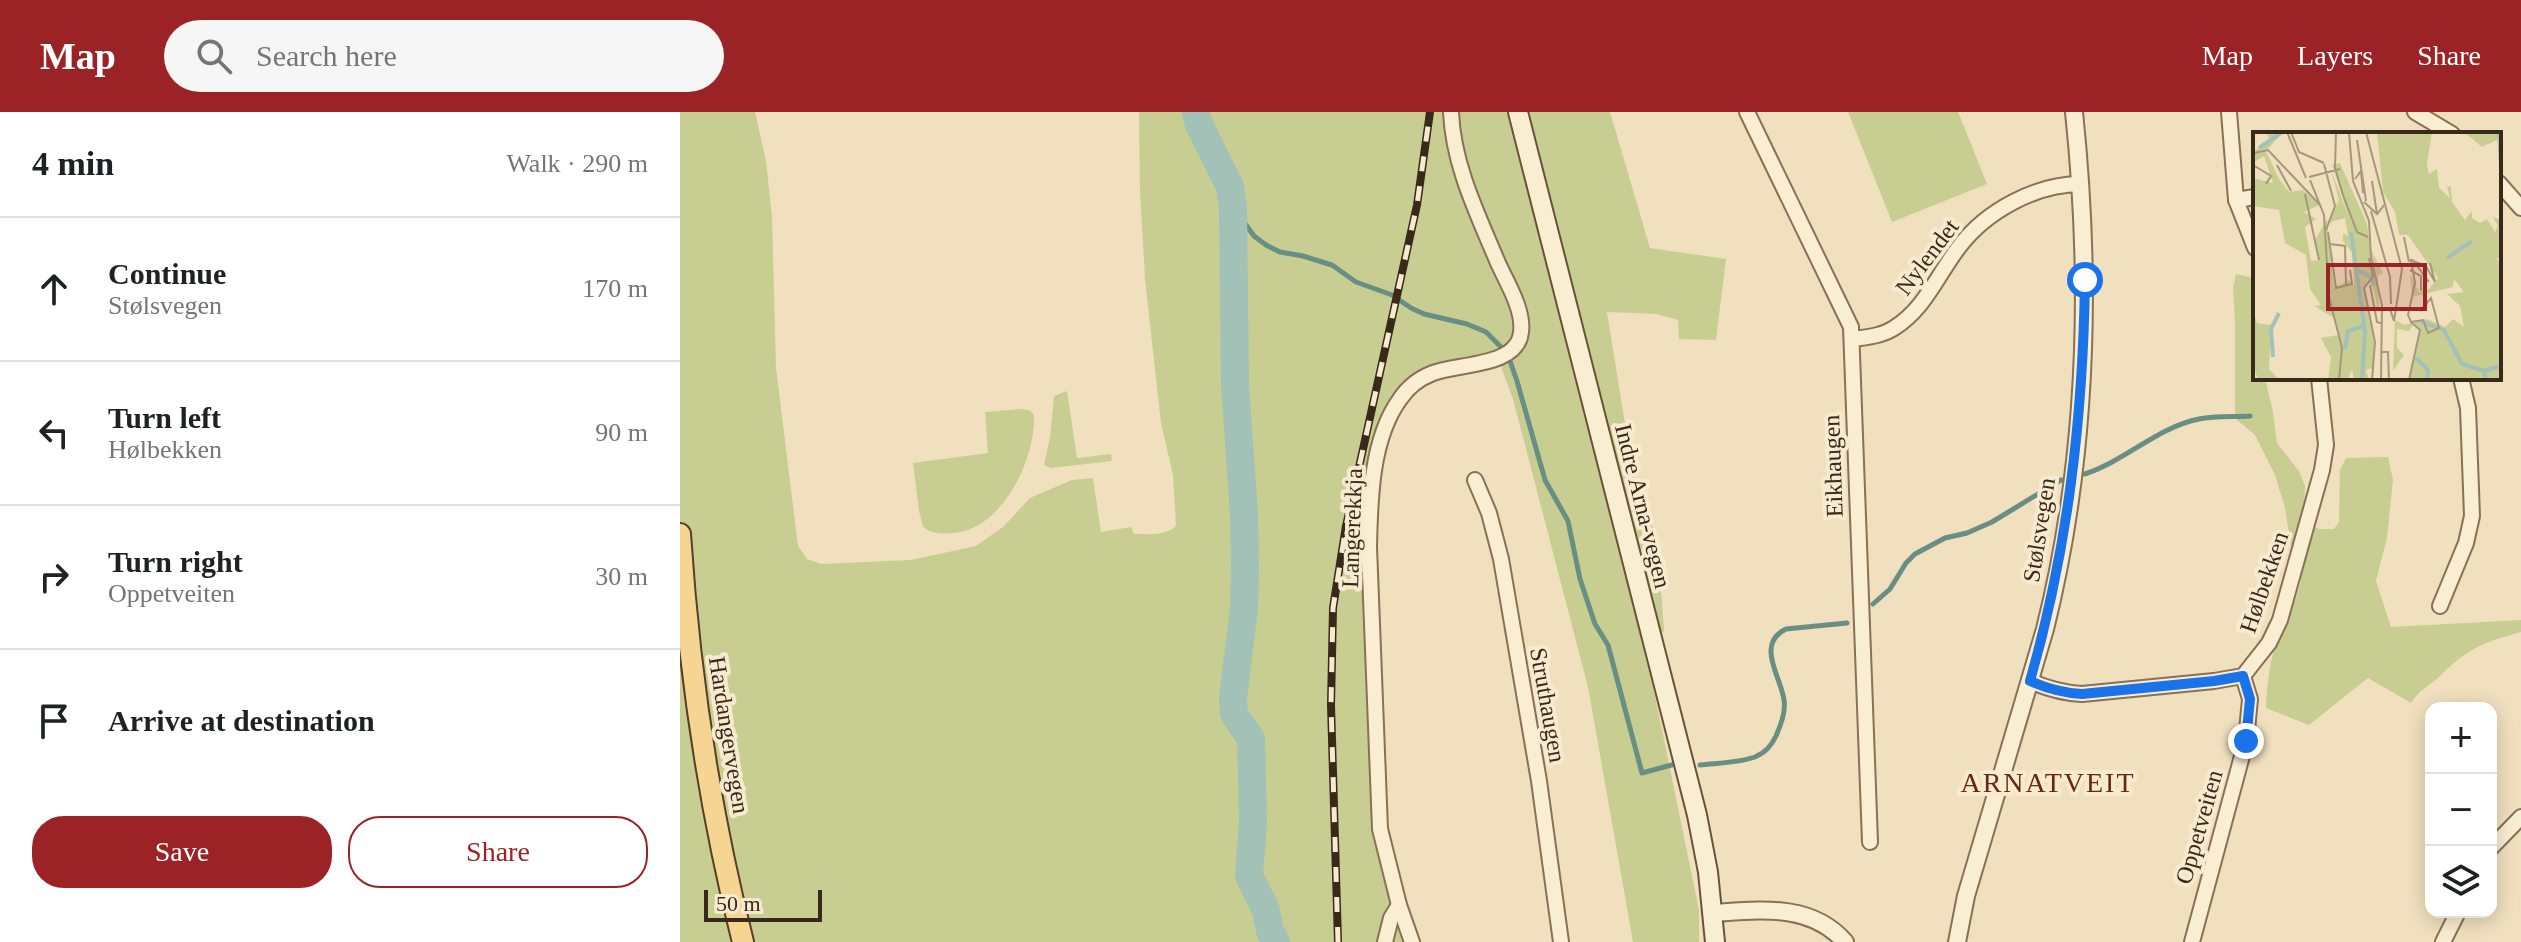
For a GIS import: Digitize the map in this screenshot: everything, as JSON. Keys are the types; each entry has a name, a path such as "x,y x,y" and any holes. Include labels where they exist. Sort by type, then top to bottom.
{"main road":[{"name":"Indre Arna-vegen","path":"1518,112 1683,758 1702,841 1715,942"},
{"name":"Hardangervegen","path":"680,534 697,711 722,853 743,942"}],"street":[{"name":"Langerekkja","path":"1412,942 1399,905 1380,829 1369,547 1374,469 1380,445 1399,400 1419,379 1448,368 1498,359 1514,349 1522,328 1517,307 1475,209 1459,162 1451,112"},
{"name":"Eikhaugen","path":"1747,112 1851,327 1870,842"},
{"name":"Stølsvegen","path":"1957,942 1966,896 2055,590 2076,448 2084,333 2081,184 2074,112"},
{"path":"2229,112 2236,200 2253,243"},
{"path":"2415,112 2449,132"},
{"name":"Nylendet","path":"1853,339 1892,330 1904,321 1919,307 1958,247 1975,227 1997,212 2051,186 2081,184"},
{"path":"2501,185 2521,208"},
{"path":"2236,200 2253,197"},
{"name":"Hølbekken","path":"2243,676 2269,643 2280,620 2322,470 2326,445 2319,380"},
{"path":"2440,606 2466,543 2472,516 2468,408 2461,380"},
{"name":"Struthaugen","path":"1475,480 1489,513 1501,559 1537,768 1561,942"},
{"path":"2030,681 2047,689 2082,694 2243,676"},
{"name":"Oppetveiten","path":"2192,942 2246,741 2250,699 2243,676"},
{"path":"2493,846 2521,817"},
{"path":"1385,942 1391,918 1399,905"},
{"path":"1713,913 1777,911 1799,914 1823,922 1845,942"},
{"path":"2443,942 2455,918"}],"green space":[{"path":"680,112 755,112 766,161 772,217 776,368 798,546 807,559 821,564 911,560 976,546 1003,527 1030,498 1072,480 1093,478 1101,532 1131,527 1134,534 1156,534 1176,526 1173,475 1161,423 1145,279 1139,112 1610,112 1650,248 1726,259 1716,340 1679,339 1678,320 1655,314 1607,312 1636,492 1657,535 1664,631 1645,647 1699,910 1699,942 1633,942 1588,687 1513,399 1498,359 1448,368 1409,389 1374,469 1378,798 1412,942 680,942"},
{"path":"1848,112 1958,112 1987,184 1892,222"},
{"path":"2236,274 2250,277 2253,282 2253,380 2265,380 2277,443 2299,471 2305,486 2304,511 2312,526 2334,529 2339,522 2340,470 2346,458 2388,457 2393,480 2387,538 2376,581 2391,627 2521,620 2521,632 2486,643 2467,653 2411,703 2368,678 2309,725 2266,708 2273,652 2296,597 2301,576 2294,566 2285,508 2275,475 2255,435 2237,420 2235,412 2233,288"},
{"path":"1067,391 1077,458 1111,454 1112,461 1051,468 1044,465 1054,396"},
{"path":"1029,410 1034,415 1033,433 1022,471 1001,506 971,529 941,533 923,527 913,463 988,453 985,412"}],"waterway":[{"path":"1196,112 1230,187 1233,207 1235,385 1245,566 1244,608 1233,698 1234,714 1251,739 1253,822 1249,876 1266,910 1270,931 1276,942"},
{"path":"1233,207 1254,236 1266,245 1280,252 1332,265 1356,282 1392,295 1424,314 1486,332 1502,348 1517,381 1545,480 1568,521 1580,579 1595,624 1608,645 1642,773 1675,764"},
{"path":"2085,474 2184,423 2205,418 2250,416"},
{"path":"1873,604 1890,589 1915,554 1945,538 1992,522 2061,480"},
{"path":"1700,765 1755,757 1774,740 1783,718 1784,705 1772,662 1772,643 1777,635 1786,629 1847,623"}],"railway":[{"path":"1338,942 1331,705 1333,608 1346,526 1417,205 1430,112"}],"district":[{"name":"ARNATVEIT","path":"2048,782"}],"route":[{"path":"2085,280 2076,448 2055,590 2030,681 2047,689 2082,694 2243,676 2250,699 2246,741"}]}
